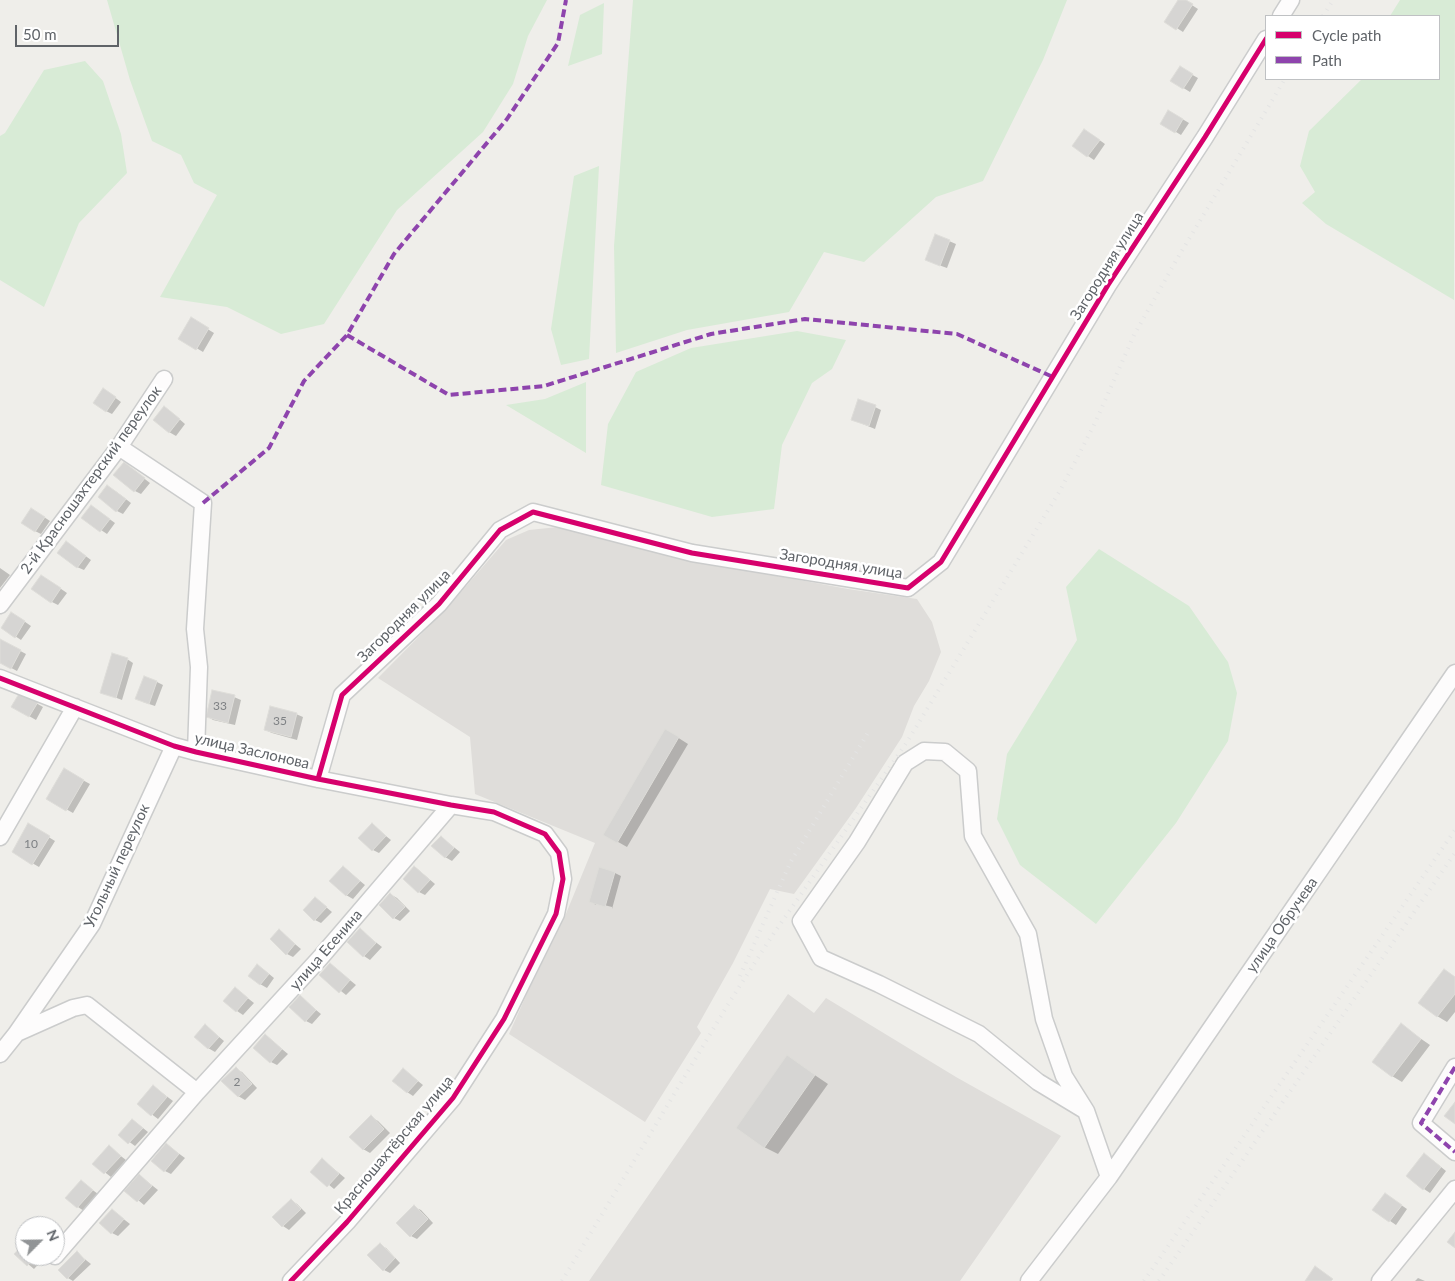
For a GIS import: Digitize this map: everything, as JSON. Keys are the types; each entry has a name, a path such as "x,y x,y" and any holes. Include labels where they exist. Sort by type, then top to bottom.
{"street":[{"path":"1282,15 1291,0"},
{"name":"Загородняя улица","path":"318,779 342,695 439,604 500,530 533,512 692,553 908,588 941,562 1108,285 1205,137 1265,41"},
{"name":"2-й Красношахтерский переулок","path":"0,606 119,447 164,379"},
{"path":"119,447 203,503 196,629 199,667 196,752"},
{"name":"улица Обручева","path":"1028,1281 1108,1177 1455,672"},
{"name":"улица Заслонова","path":"0,678 174,746 196,752 451,806 494,812 545,834 559,853 563,879"},
{"path":"0,837 75,707"},
{"name":"Угольный переулок","path":"0,1054 16,1034 92,924 174,746"},
{"path":"1086,1111 1038,1082 979,1034 879,984 821,958 801,921 856,842 905,763 924,751 945,752 968,771 973,836 1028,934 1044,1019 1064,1076 1086,1111 1108,1177"},
{"name":"улица Есенина","path":"197,1092 320,958 451,806"},
{"name":"Красношахтёрская улица","path":"291,1281 347,1222 454,1098 504,1019 556,914 563,879"},
{"path":"16,1034 73,1008 87,1005 197,1092 65,1244"},
{"path":"1455,1067 1421,1123 1455,1152"},
{"path":"1380,1281 1455,1189"}],"shaded area":[{"path":"558,527 686,559 848,589 917,599 932,622 941,652 929,681 914,706 902,737 856,808 794,894 770,889 733,963 697,1027 701,1033 645,1122 509,1034 563,921 595,843 475,794 470,737 378,678 448,607 506,540 529,530"},
{"path":"788,994 814,1013 826,998 956,1077 1061,1136 960,1281 589,1281"}],"green space":[{"path":"107,0 547,0 528,36 513,84 483,132 397,210 324,324 281,334 227,307 160,297 217,195 194,183 181,155 152,141 130,80"},
{"path":"633,0 1067,0 1043,60 983,181 936,197 864,262 824,252 789,312 687,330 616,353 614,246"},
{"path":"1400,0 1455,0 1454,300 1326,224 1302,203 1315,192 1300,166 1309,131 1361,80 1440,80 1440,15 1391,15"},
{"path":"604,3 602,54 568,66 580,15"},
{"path":"85,61 103,81 121,134 127,173 79,223 44,307 0,280 0,136 5,133 44,70"},
{"path":"599,166 589,359 561,365 551,329 574,176"},
{"path":"797,331 846,340 832,369 812,383 782,445 774,509 712,517 601,485 608,424 636,372 691,348"},
{"path":"586,382 586,453 506,405 545,399"},
{"path":"1099,549 1189,606 1228,662 1237,693 1228,741 1176,823 1096,924 1020,865 997,819 1007,754 1077,640 1066,587"}],"building":[{"path":"1178,0 1186,0 1193,4 1176,30 1164,22"},
{"path":"1180,66 1193,74 1183,89 1170,81"},
{"path":"1168,110 1183,119 1175,133 1160,124"},
{"path":"1084,129 1100,140 1087,157 1072,146"},
{"path":"935,234 950,240 940,266 925,260"},
{"path":"191,317 209,328 196,350 178,339"},
{"path":"103,388 116,397 106,412 93,403"},
{"path":"858,399 876,405 869,426 851,420"},
{"path":"164,406 180,419 169,433 153,420"},
{"path":"124,462 145,478 134,492 113,475"},
{"path":"107,485 126,499 116,512 98,497"},
{"path":"91,505 110,519 100,532 81,518"},
{"path":"31,508 45,517 35,532 21,523"},
{"path":"66,541 86,556 77,568 57,553"},
{"path":"41,575 61,588 51,603 31,589"},
{"path":"11,612 25,621 15,638 1,628"},
{"path":"0,639 21,650 11,669 0,663"},
{"path":"112,653 128,658 116,698 100,693"},
{"path":"144,676 157,681 149,704 135,699"},
{"path":"212,690 235,695 228,723 206,717"},
{"path":"20,692 38,702 29,717 11,707"},
{"path":"270,706 297,713 291,737 264,730"},
{"path":"665,729 679,737 617,843 603,835"},
{"path":"64,768 84,780 66,811 46,799"},
{"path":"28,823 50,836 32,865 12,852"},
{"path":"372,823 386,836 372,851 358,838"},
{"path":"441,836 454,848 445,858 431,846"},
{"path":"343,866 360,881 346,896 329,881"},
{"path":"414,866 430,880 418,893 403,879"},
{"path":"599,867 615,872 605,907 589,902"},
{"path":"390,893 405,907 393,919 379,905"},
{"path":"315,897 327,907 314,921 303,910"},
{"path":"360,928 376,943 363,957 347,942"},
{"path":"279,929 295,944 286,955 270,939"},
{"path":"330,963 350,980 339,993 319,975"},
{"path":"257,964 269,974 260,985 248,976"},
{"path":"1444,969 1455,977 1455,994 1437,1017 1418,1003"},
{"path":"235,987 248,998 236,1012 223,1001"},
{"path":"300,995 316,1010 305,1022 289,1007"},
{"path":"1401,1023 1421,1039 1392,1077 1372,1062"},
{"path":"205,1024 219,1037 208,1049 194,1037"},
{"path":"265,1034 282,1049 270,1063 253,1048"},
{"path":"787,1055 815,1075 764,1148 736,1128"},
{"path":"236,1067 252,1084 238,1097 221,1081"},
{"path":"403,1068 418,1081 407,1093 392,1081"},
{"path":"153,1085 167,1097 151,1116 137,1104"},
{"path":"1455,1102 1455,1124 1444,1116"},
{"path":"371,1115 384,1129 363,1150 349,1137"},
{"path":"132,1119 143,1128 128,1144 118,1135"},
{"path":"166,1143 179,1154 164,1172 151,1161"},
{"path":"109,1145 121,1156 104,1174 92,1164"},
{"path":"1424,1153 1441,1167 1423,1190 1406,1176"},
{"path":"322,1158 339,1174 327,1187 310,1172"},
{"path":"139,1174 152,1186 137,1202 124,1191"},
{"path":"81,1180 93,1190 77,1208 65,1198"},
{"path":"1385,1193 1402,1205 1389,1222 1372,1210"},
{"path":"291,1199 301,1209 282,1227 272,1217"},
{"path":"414,1205 428,1219 410,1237 396,1223"},
{"path":"112,1209 124,1219 111,1234 99,1223"},
{"path":"1455,1232 1455,1248 1447,1242"},
{"path":"380,1243 395,1258 383,1271 367,1255"},
{"path":"77,1251 85,1260 67,1279 58,1270 65,1266 65,1263"},
{"path":"1315,1266 1333,1279 1331,1281 1305,1281"}],"railway":[{"path":"1324,15 1333,0"},
{"path":"562,1281 727,1006 772,936 907,742 1061,489 1095,423 1134,335 1177,259 1284,80"},
{"path":"740,976 790,863 869,731"},
{"path":"1144,1281 1455,830"},
{"path":"1159,1281 1455,853"}],"marked path":[{"path":"203,503 269,448 304,381 347,335 394,254 507,119 558,43 566,0"},
{"path":"347,335 449,395 544,386 711,334 805,319 957,334 1053,377"},
{"path":"1455,1067 1421,1123 1455,1152"}],"cycle path":[{"path":"318,779 342,695 439,604 500,530 533,512 692,553 908,588 941,562 1108,285 1205,137 1265,41"},
{"path":"0,678 174,746 196,752 318,779 494,812 545,834 559,853 563,879 556,914 504,1019 453,1098 347,1222 291,1281"}]}
